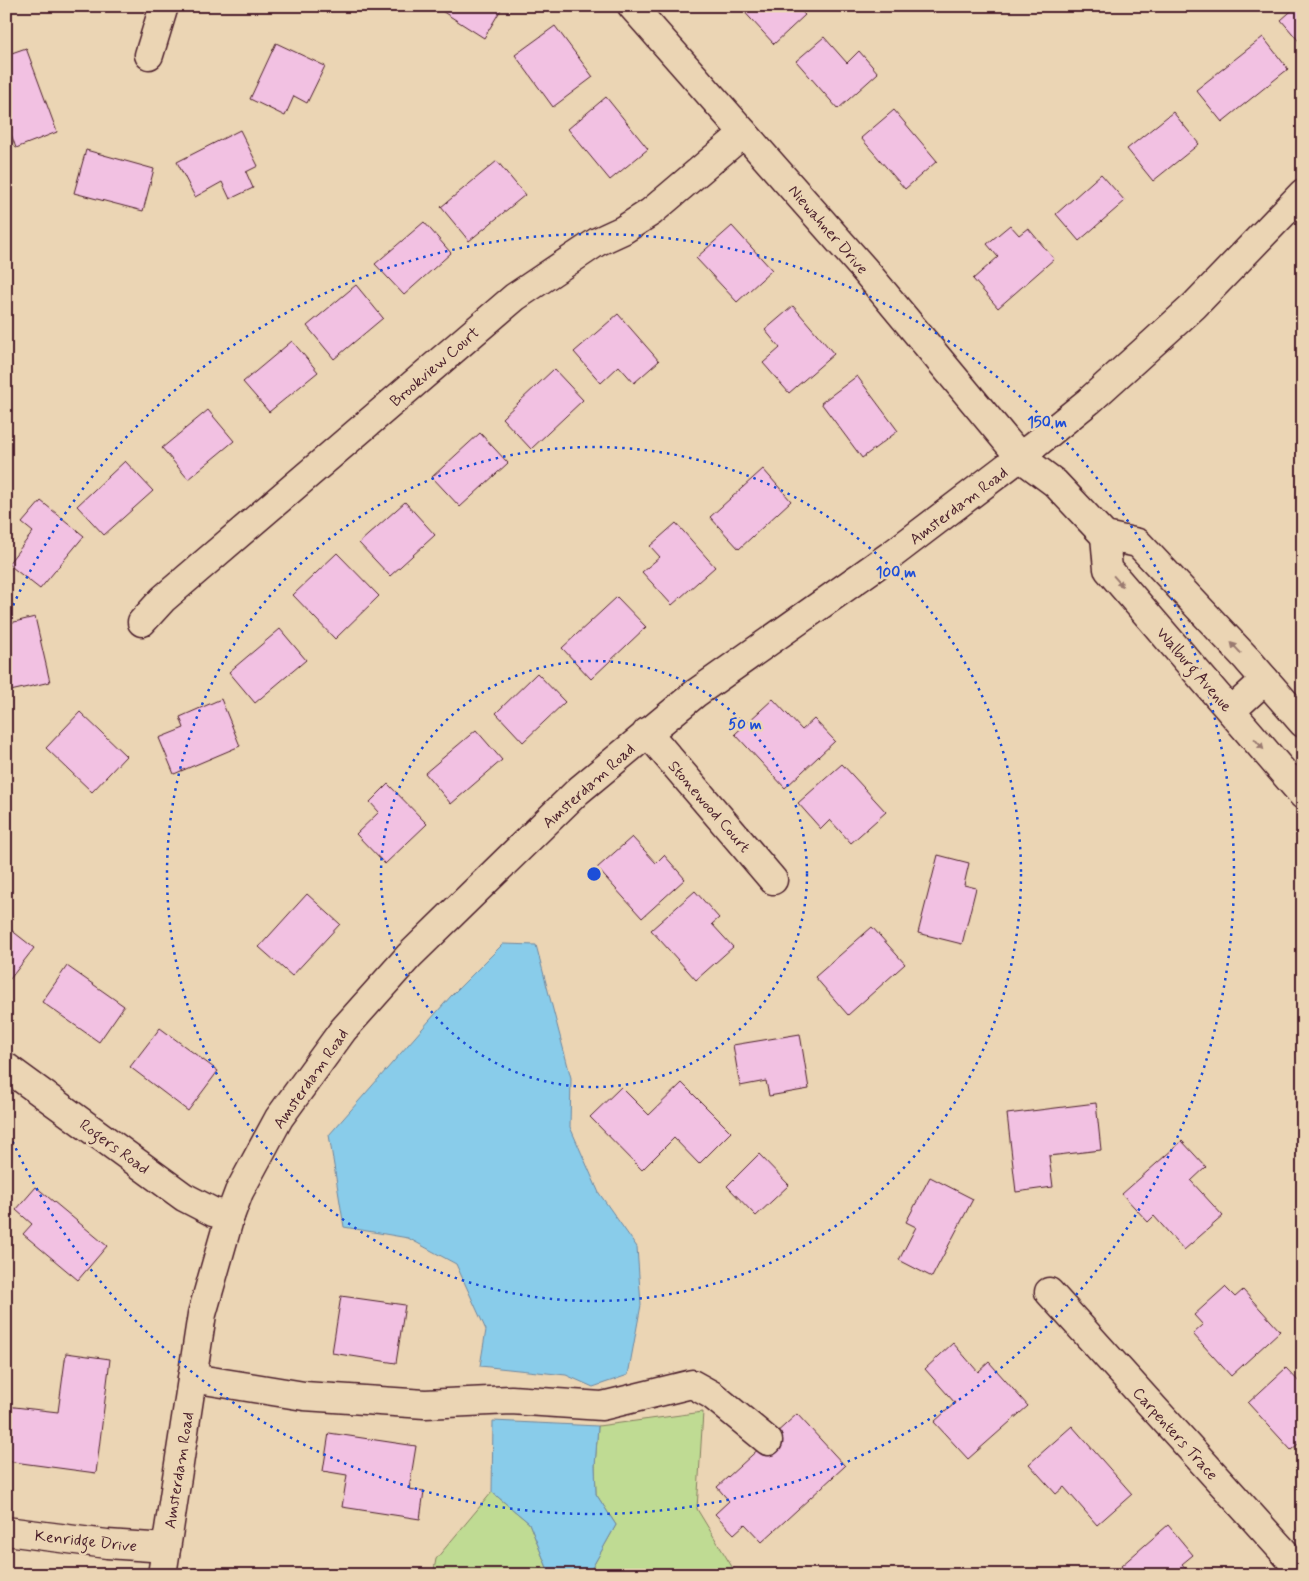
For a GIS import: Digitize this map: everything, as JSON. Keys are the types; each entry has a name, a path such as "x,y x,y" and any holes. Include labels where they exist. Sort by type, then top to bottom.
{"street":[{"path":"149,55 164,6"},
{"name":"Niewahner Drive","path":"632,6 863,268 1020,457"},
{"name":"Brookview Court","path":"142,622 163,598 515,297 597,242 623,230 651,212 744,133"},
{"name":"Amsterdam Road","path":"162,1575 202,1314 230,1216 239,1192 279,1118 343,1030 409,956 578,791 696,693 894,553 1020,457 1089,401 1194,306 1303,193"},
{"path":"1020,457 1055,483 1105,536 1138,543 1303,723"},
{"name":"Walburg Avenue","path":"1105,536 1108,569 1303,795"},
{"path":"1230,711 1265,680"},
{"name":"Stonewood Court","path":"647,732 773,880"},
{"name":"Rogers Road","path":"6,1066 184,1197 213,1212 230,1216"},
{"name":"Carpenters Trace","path":"1049,1292 1303,1573"},
{"path":"192,1378 304,1396 424,1404 511,1400 602,1406 692,1384 712,1395 768,1441"},
{"name":"Kenridge Drive","path":"6,1532 107,1544 166,1548"}],"green space":[{"path":"703,1412 697,1509 737,1575 588,1575 616,1525 596,1494 595,1466 598,1426"},
{"path":"492,1492 529,1523 550,1575 433,1575 436,1559"}],"water":[{"path":"503,944 536,945 571,1078 570,1127 599,1193 637,1247 641,1305 628,1375 593,1387 566,1375 480,1366 486,1330 456,1264 408,1238 344,1227 329,1135 451,996"},
{"path":"493,1421 598,1426 595,1466 596,1494 616,1525 588,1575 550,1575 529,1523 492,1492"}],"building":[{"path":"434,6 503,6 484,38"},
{"path":"739,6 796,6 805,15 774,44"},
{"path":"1297,6 1303,6 1303,46 1281,20"},
{"path":"555,26 593,77 553,107 515,55"},
{"path":"824,37 847,63 859,51 878,73 838,109 796,61"},
{"path":"1263,37 1288,69 1222,122 1196,90"},
{"path":"276,43 325,66 307,103 294,96 285,116 250,99"},
{"path":"26,48 57,132 16,148 6,120 6,55"},
{"path":"606,97 648,149 610,180 568,129"},
{"path":"894,110 937,161 905,189 861,138"},
{"path":"1173,112 1199,144 1153,181 1127,149"},
{"path":"240,130 258,166 246,172 253,188 230,199 222,182 195,197 177,162"},
{"path":"86,150 154,169 143,211 74,193"},
{"path":"497,161 525,195 469,241 441,207"},
{"path":"1101,174 1125,201 1079,241 1056,214"},
{"path":"424,222 451,253 404,295 375,264"},
{"path":"1010,225 1019,235 1028,228 1054,259 998,308 973,279 998,257 987,244"},
{"path":"732,226 772,270 737,302 696,258"},
{"path":"356,285 383,318 334,359 307,326"},
{"path":"793,306 834,354 789,393 763,363 780,348 765,330"},
{"path":"618,314 659,361 634,383 619,366 601,383 574,352"},
{"path":"292,341 318,372 269,412 243,382"},
{"path":"554,369 583,400 531,449 502,418"},
{"path":"857,376 898,431 862,458 821,403"},
{"path":"208,410 234,441 188,479 162,448"},
{"path":"480,433 508,463 460,507 432,477"},
{"path":"125,461 153,491 104,535 77,506"},
{"path":"763,469 791,501 739,549 710,517"},
{"path":"41,501 84,536 40,589 8,564 33,532 22,523"},
{"path":"405,502 435,535 390,576 359,543"},
{"path":"676,523 715,567 672,605 642,572 660,557 650,546"},
{"path":"337,553 379,596 335,639 293,595"},
{"path":"617,597 646,627 591,679 562,648"},
{"path":"35,617 50,682 6,692 6,624"},
{"path":"280,629 306,660 255,703 229,672"},
{"path":"537,673 565,702 523,742 496,713"},
{"path":"221,699 240,746 174,774 159,738 184,728 180,717"},
{"path":"773,699 802,730 814,719 835,741 785,788 735,734"},
{"path":"80,712 126,756 92,792 46,748"},
{"path":"476,730 502,760 451,804 425,773"},
{"path":"842,764 886,812 851,843 830,820 821,829 798,803"},
{"path":"388,784 427,824 385,864 356,834 379,812 370,802"},
{"path":"632,837 656,863 664,855 685,879 642,918 597,868"},
{"path":"938,855 969,863 964,885 976,888 962,944 918,933"},
{"path":"695,891 719,918 712,924 733,947 696,980 651,930"},
{"path":"307,894 340,924 292,976 259,947"},
{"path":"6,926 34,948 10,979 6,976"},
{"path":"872,927 905,964 848,1015 815,977"},
{"path":"67,966 124,1006 99,1042 42,1002"},
{"path":"160,1028 218,1071 188,1111 130,1067"},
{"path":"800,1034 809,1089 769,1096 766,1081 740,1086 733,1045"},
{"path":"682,1083 731,1132 699,1164 674,1138 642,1170 590,1117 621,1087 649,1115"},
{"path":"1096,1103 1101,1150 1049,1156 1053,1187 1016,1192 1007,1114"},
{"path":"1182,1141 1206,1167 1191,1181 1223,1216 1184,1250 1154,1216 1148,1222 1122,1194"},
{"path":"759,1154 789,1185 756,1216 727,1186"},
{"path":"930,1177 973,1199 932,1277 899,1260 916,1227 906,1222"},
{"path":"36,1187 107,1246 78,1280 23,1234 32,1224 16,1210"},
{"path":"1225,1287 1235,1297 1243,1290 1280,1331 1231,1376 1193,1334 1203,1325 1194,1315"},
{"path":"341,1296 405,1305 396,1363 332,1353"},
{"path":"953,1343 978,1372 989,1362 1028,1406 968,1459 934,1422 955,1403 925,1369"},
{"path":"66,1353 110,1359 96,1473 6,1461 6,1406 58,1412"},
{"path":"1286,1368 1303,1386 1303,1449 1298,1444 1291,1450 1248,1403"},
{"path":"797,1414 845,1466 762,1542 745,1524 734,1534 715,1514 729,1501 717,1487"},
{"path":"1072,1426 1132,1494 1097,1525 1064,1487 1056,1494 1029,1464"},
{"path":"329,1433 416,1446 409,1489 424,1491 420,1519 342,1507 347,1475 323,1471"},
{"path":"1168,1525 1193,1555 1182,1564 1191,1575 1128,1575 1121,1566"}]}
